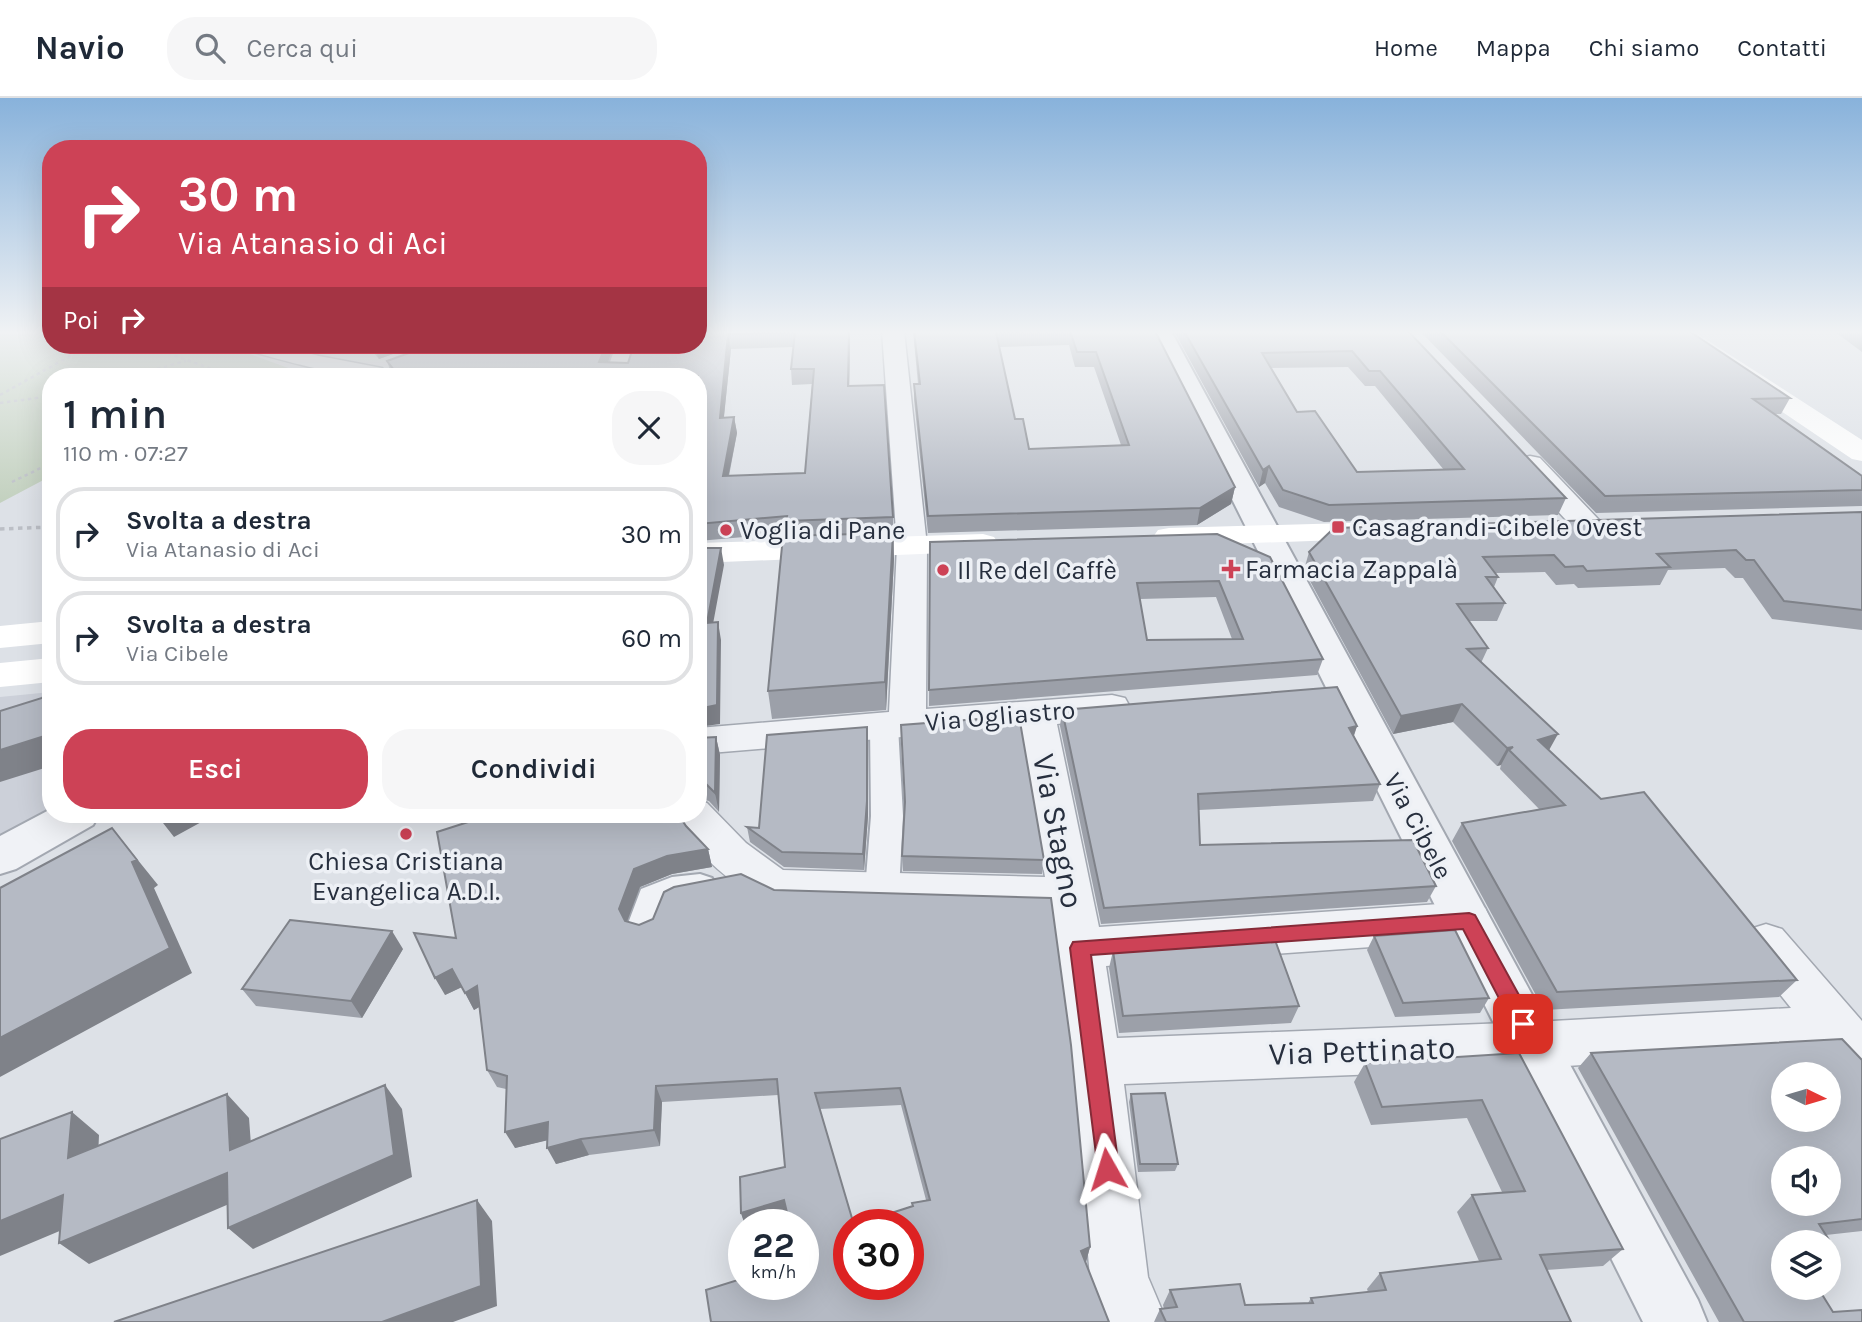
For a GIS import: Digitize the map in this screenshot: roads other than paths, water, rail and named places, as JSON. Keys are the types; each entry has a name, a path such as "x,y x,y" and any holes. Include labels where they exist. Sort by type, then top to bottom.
{"main road":[{"path":"1764,388 1862,453"},
{"path":"1548,527 1602,525"},
{"path":"1133,538 1413,530"},
{"path":"707,553 1009,543"},
{"path":"0,637 42,633"},
{"path":"0,675 42,671"}],"street":[{"path":"883,890 887,816 912,546 898,388"},
{"name":"Via Cibele","path":"1189,388 1266,534 1323,689 1469,921 1676,1322"},
{"path":"1515,448 1602,525"},
{"name":"Via Ogliastro","path":"707,740 1143,704"},
{"name":"Via Stagno","path":"1036,713 1080,948 1096,1062 1119,1277 1137,1322"},
{"path":"0,857 62,823"},
{"path":"701,823 754,876 777,887 1070,896"},
{"path":"644,926 653,899 672,890 754,876"},
{"path":"1080,948 1469,921"},
{"path":"1761,937 1850,1042"},
{"name":"Via Pettinato","path":"1096,1062 1534,1045 1850,1042"}],"place":[{"name":"Casagrandi-Cibele Ovest","path":"1338,527"},
{"name":"Voglia di Pane","path":"726,530"},
{"name":"Farmacia Zappalà","path":"1231,569"},
{"name":"Il Re del Caffè","path":"943,570"},
{"name":"Chiesa Cristiana Evangelica A.D.I.","path":"406,834"}]}
